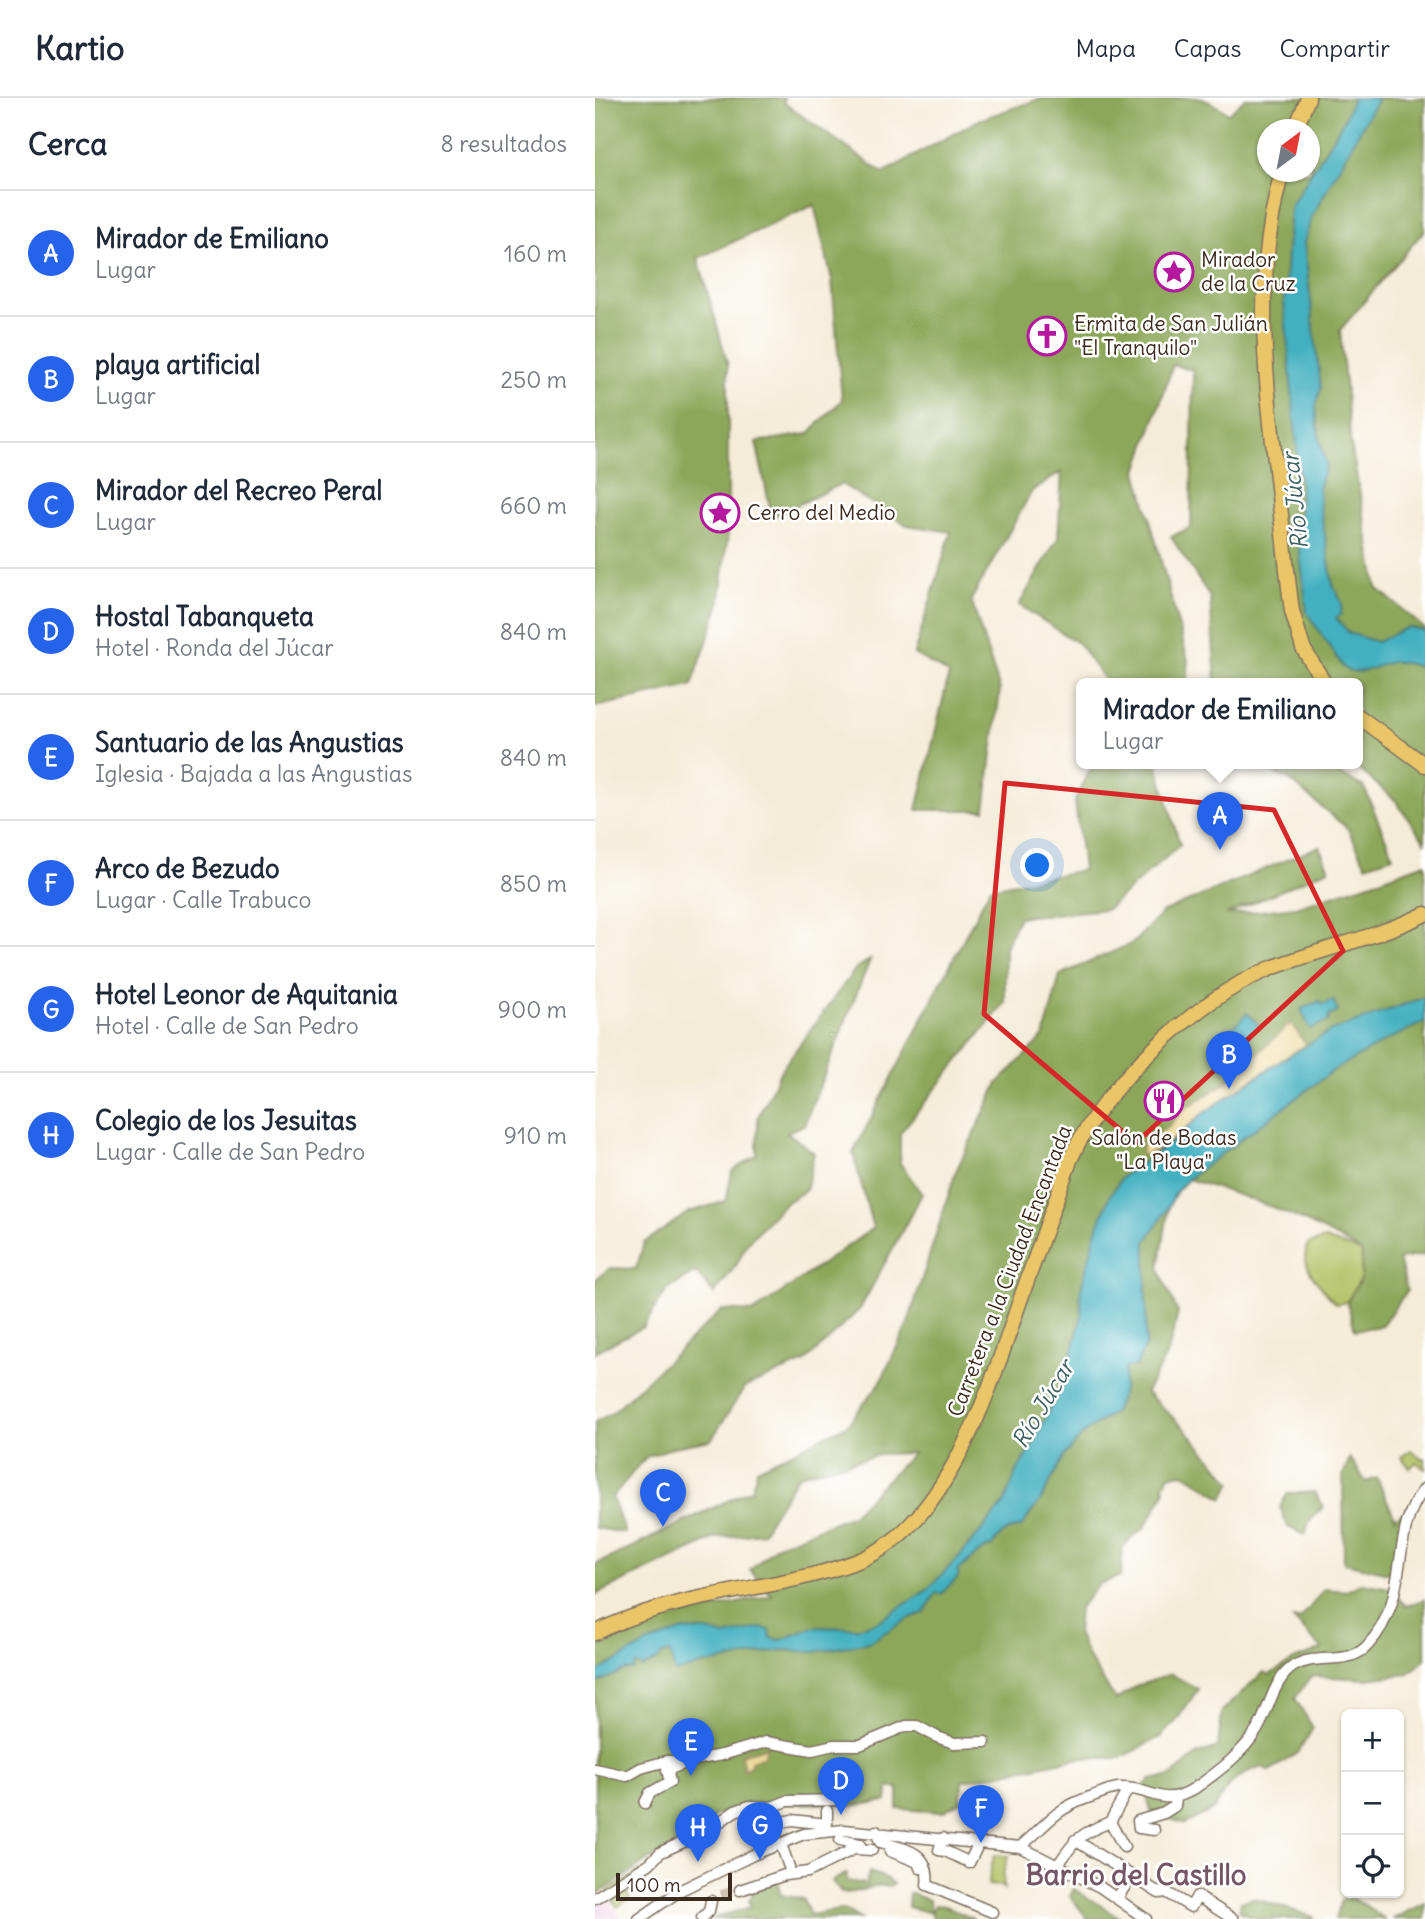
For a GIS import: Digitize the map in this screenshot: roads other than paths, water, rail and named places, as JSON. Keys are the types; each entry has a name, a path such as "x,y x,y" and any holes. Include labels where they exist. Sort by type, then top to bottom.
{"main road":[{"path":"1299,119 1308,98"},
{"path":"1280,182 1265,260 1263,346 1292,611 1303,648 1321,678"},
{"path":"1363,720 1425,765"},
{"name":"Carretera a la Ciudad Encantada","path":"595,1633 657,1608 818,1574 848,1565 879,1551 900,1535 930,1500 970,1432 990,1388 1071,1158 1087,1128 1119,1083 1191,1019 1244,980 1297,958 1425,914"}],"street":[{"path":"1016,1847 1063,1808 1111,1790 1128,1789 1175,1798 1205,1781 1246,1745 1259,1727 1279,1684 1289,1670 1306,1661 1355,1655 1369,1645 1394,1600 1409,1513 1425,1488"},
{"path":"596,1769 627,1776 641,1768 667,1761 688,1761 722,1755 766,1742 812,1751 834,1745 860,1745 906,1726 917,1726 954,1743 985,1742"},
{"path":"645,1803 650,1793 671,1783 667,1770 688,1761"},
{"path":"1058,1865 1075,1840 1110,1822 1128,1789"},
{"path":"1154,1830 1142,1830 1137,1825 1138,1821 1164,1813 1175,1806 1175,1798"},
{"path":"595,1898 649,1864 661,1852 704,1833 735,1811 750,1806 772,1807 787,1801 842,1801"},
{"path":"827,1811 830,1833"},
{"path":"740,1890 785,1875 808,1872 854,1849 866,1850 859,1842 849,1843 830,1833 792,1820 777,1823"},
{"path":"1110,1822 1124,1847"},
{"path":"876,1831 880,1842 914,1851 926,1865 927,1885 992,1912"},
{"path":"639,1919 681,1890 804,1834 876,1831 1016,1847 1058,1865 1117,1898 1146,1919"},
{"path":"943,1838 939,1850 966,1861 975,1849 976,1842"},
{"path":"953,1854 960,1840"},
{"path":"1075,1840 1159,1893 1166,1892 1191,1907 1197,1896 1233,1919"},
{"path":"781,1844 789,1867"},
{"path":"890,1851 918,1863 924,1876 928,1878"},
{"path":"1117,1898 1132,1876"}],"water":[{"path":"1353,98 1378,98 1311,218 1304,243 1321,388 1316,407 1319,437 1326,465 1319,485 1320,506 1333,585 1342,603 1341,614 1336,618 1349,633 1377,642 1408,627 1425,631 1425,669 1396,662 1362,671 1350,671 1344,668 1307,613 1299,547 1300,483 1284,302 1290,207 1306,182 1320,182 1320,159 1344,120"},
{"path":"1425,997 1425,1022 1334,1070 1188,1179 1176,1192 1146,1242 1146,1344 1136,1366 1125,1368 1123,1391 1114,1412 1084,1433 1064,1456 1042,1498 1021,1527 1004,1533 993,1546 979,1553 958,1570 958,1577 941,1594 936,1593 924,1613 910,1618 869,1642 815,1652 783,1650 701,1665 675,1673 670,1653 662,1654 658,1660 642,1668 635,1665 633,1670 626,1670 595,1684 595,1673 646,1644 683,1630 708,1631 725,1636 761,1628 770,1630 771,1638 781,1640 814,1627 857,1628 877,1622 927,1590 1004,1504 1016,1473 1063,1387 1082,1315 1080,1292 1097,1229 1110,1195 1123,1176 1172,1142 1201,1115 1290,1055 1331,1031"},
{"path":"1333,1000 1338,1012 1328,1016 1329,1021 1310,1029 1301,1009 1320,1001 1322,1005"},
{"path":"1247,1013 1260,1026 1233,1054 1220,1041"}],"tunnel":[{"path":"721,1895 740,1890"}],"place":[{"name":"Mirador de la Cruz","path":"1174,272"},
{"name":"Ermita de San Julián \"El Tranquilo\"","path":"1047,336"},
{"name":"Cerro del Medio","path":"720,513"},
{"name":"Mirador de Emiliano","path":"1220,850"},
{"name":"playa artificial","path":"1229,1089"},
{"name":"Salón de Bodas \"La Playa\"","path":"1164,1101"},
{"name":"Mirador del Recreo Peral","path":"663,1527"},
{"name":"Santuario de las Angustias","path":"691,1776"},
{"name":"Hostal Tabanqueta","path":"841,1815"},
{"name":"Arco de Bezudo","path":"981,1843"},
{"name":"Hotel Leonor de Aquitania","path":"760,1860"},
{"name":"Colegio de los Jesuitas","path":"698,1862"}],"district":[{"name":"Barrio del Castillo","path":"1136,1875"}],"water label":[{"name":"Río Júcar","path":"1295,501"},
{"name":"Río Júcar","path":"1043,1404"}]}
